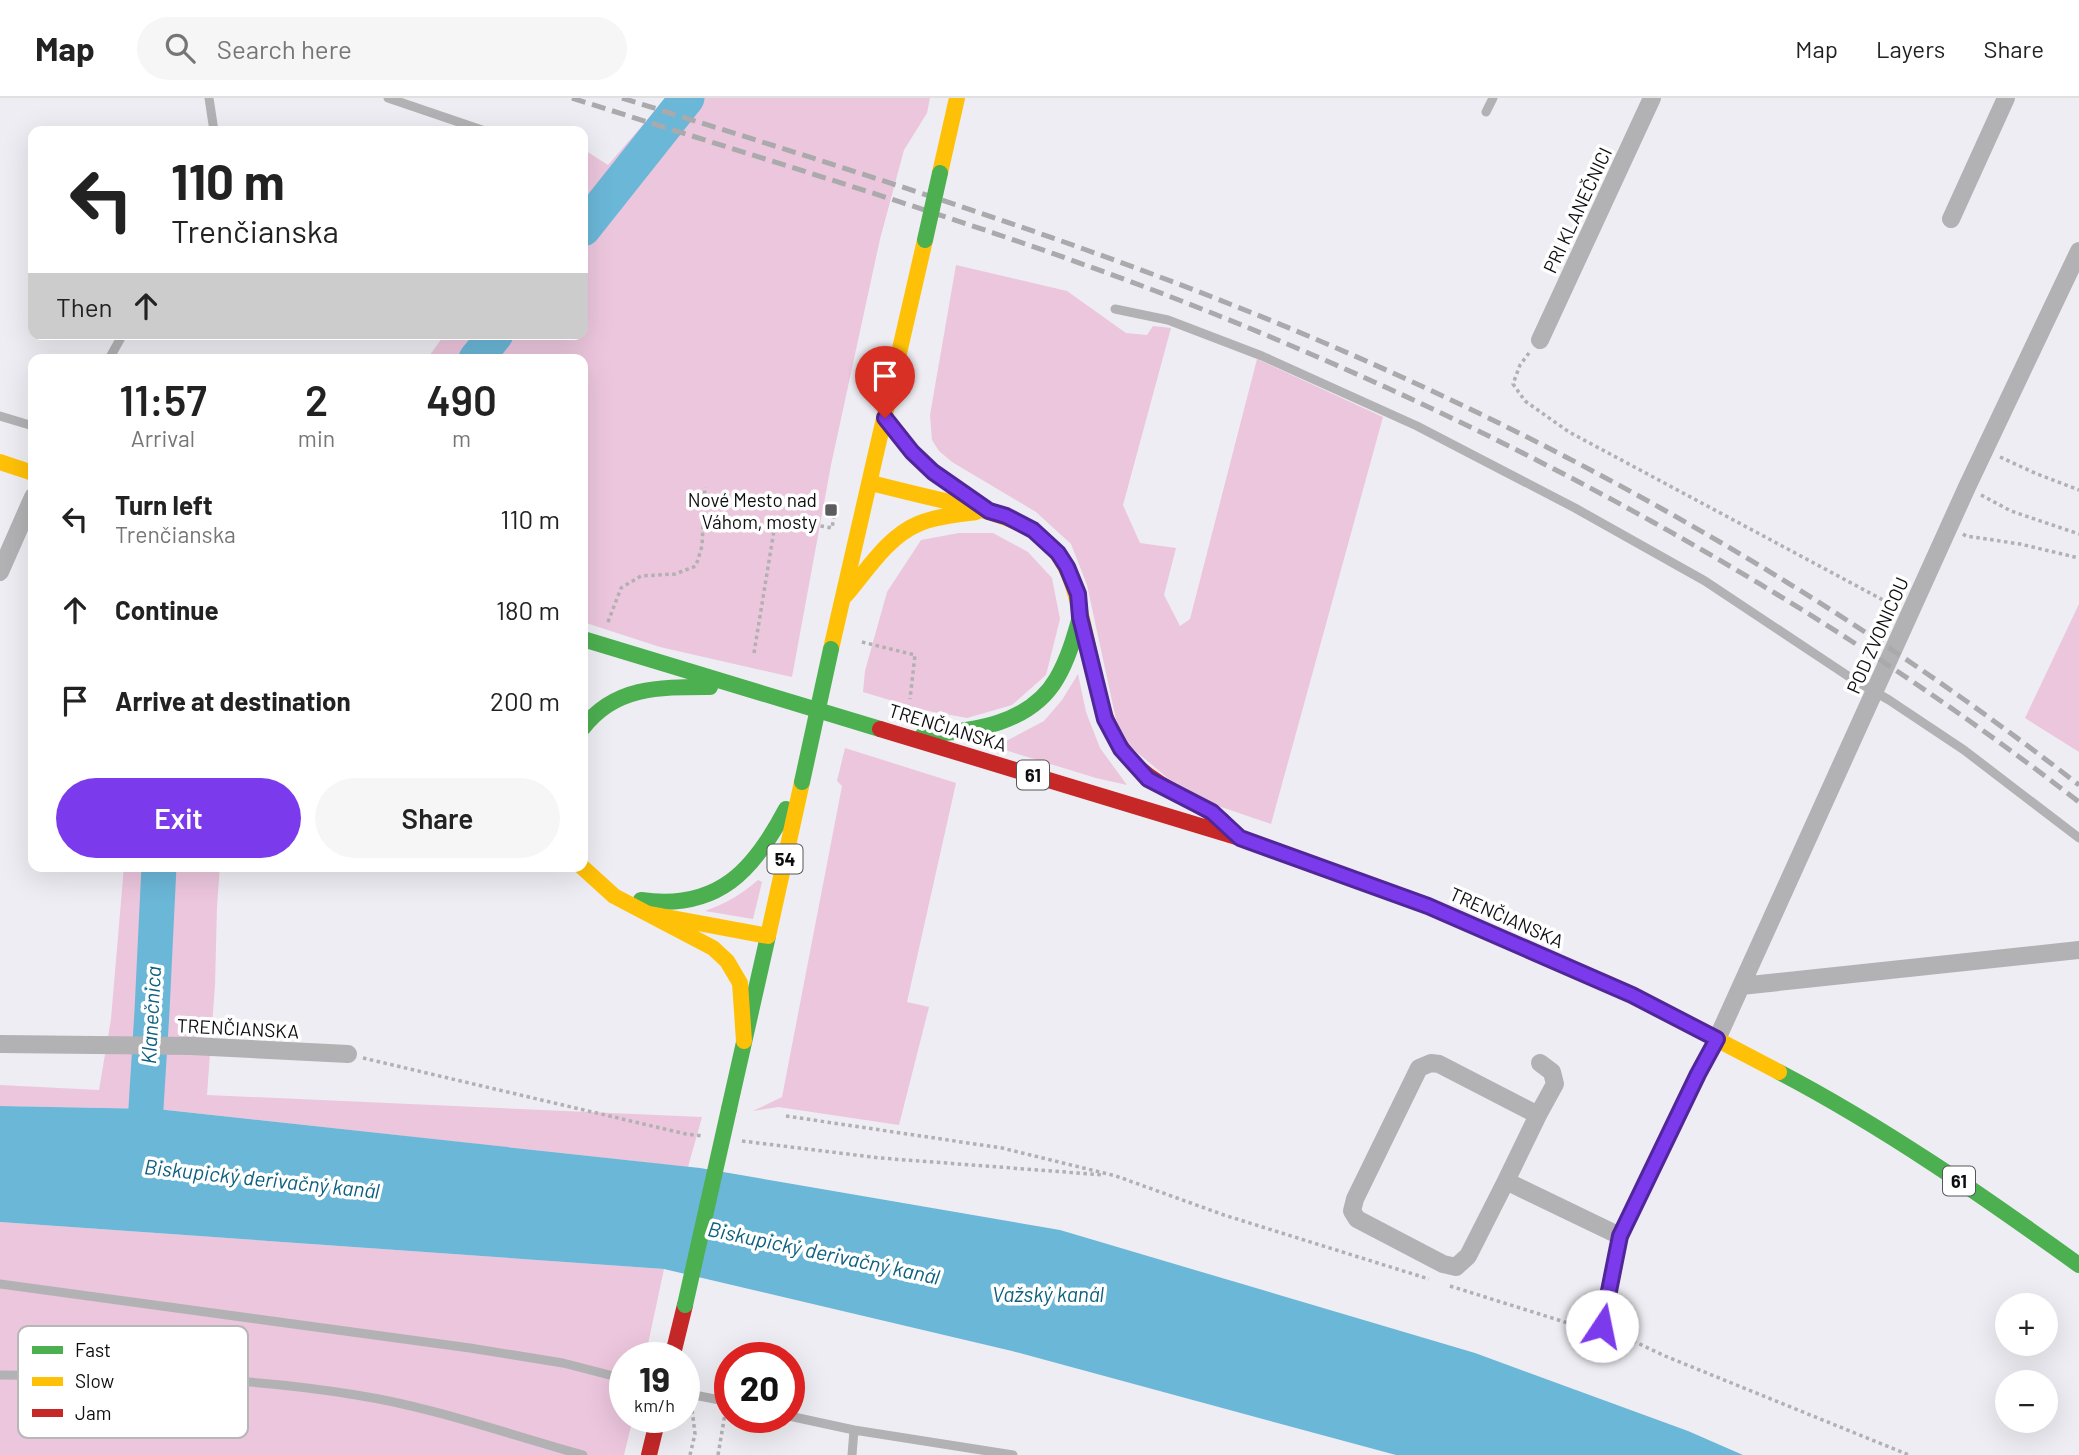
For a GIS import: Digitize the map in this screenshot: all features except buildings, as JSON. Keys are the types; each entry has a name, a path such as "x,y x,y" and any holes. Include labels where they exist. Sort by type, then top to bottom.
{"main road":[{"name":"54","path":"768,936 957,98"},
{"path":"885,418 912,452 933,472 989,511"},
{"path":"0,462 28,471"},
{"path":"870,483 989,511 1021,522 1045,540 1058,553 1078,594 1080,617 1105,719 1121,749 1148,779 1212,812 1240,838"},
{"path":"844,597 898,536 915,525 945,516 989,511"},
{"path":"902,736 967,732 998,724 1021,713 1038,701 1054,683 1064,664 1080,617"},
{"name":"TRENČIANSKA","path":"588,641 1240,838 1428,906 1632,995 1835,1101 2008,1214 2079,1265"},
{"path":"588,718 590,714 620,698 640,692 684,687 736,686"},
{"path":"614,896 650,902 676,900 707,894 727,886 755,862 763,851 802,782"},
{"path":"588,872 614,896 713,947 727,961 740,983 744,1041"},
{"path":"650,914 768,936 676,1342"},
{"path":"650,1452 654,1433"}],"street":[{"name":"PRI KLANEČNICI","path":"1540,340 1652,98"},
{"path":"1951,219 2006,98"},
{"name":"POD ZVONICOU","path":"1717,1039 1967,487 2079,251"},
{"path":"0,572 28,508"},
{"path":"1741,986 2079,950"},
{"name":"TRENČIANSKA","path":"0,1044 191,1046 348,1054"},
{"path":"1538,1115 1439,1063 1419,1068 1355,1199 1352,1211 1357,1219 1443,1264 1456,1267 1468,1256 1555,1084 1552,1072 1540,1063"},
{"path":"1506,1181 1620,1236"}],"lane":[{"path":"209,98 213,126"},
{"path":"388,98 470,126"},
{"path":"1486,112 1493,98"},
{"path":"1115,309 1168,320 1262,356 1417,426 1575,508 1705,581 1875,691 1964,750 2079,838"},
{"path":"0,416 28,424"},
{"path":"1602,1326 1620,1236 1717,1039"},
{"path":"0,1284 470,1348 563,1363 609,1375"},
{"path":"0,1375 18,1375"},
{"path":"248,1381 357,1395 442,1413 583,1455"},
{"path":"805,1419 854,1430 1013,1455"},
{"path":"852,1455 854,1430"}],"path":[{"path":"1540,340 1520,365 1513,384 1525,401 1569,432 1883,600 1915,602"},
{"path":"1986,450 2079,490"},
{"path":"605,630 621,588 641,576 675,574 696,566 702,546 705,486"},
{"path":"1967,487 2011,511 2079,534"},
{"path":"754,653 776,518 832,528 835,511 831,510"},
{"path":"1951,523 1966,536 2020,544 2079,558"},
{"path":"862,642 915,655 910,699"},
{"path":"786,1116 1002,1147 1116,1176 1224,1215 1431,1280"},
{"path":"1443,1284 1568,1323 1602,1326 1665,1356 1909,1455"},
{"path":"690,1455 695,1433"},
{"path":"718,1455 722,1433"}],"shaded area":[{"path":"666,98 930,98 927,113 904,150 880,239 831,465 792,677 660,647 588,624 588,354 431,354 441,340 588,340 588,152 608,165"},
{"path":"956,265 1067,291 1126,333 1147,335 1153,326 1171,328 1123,505 1140,543 1176,548 1164,595 1180,626 1190,619 1257,359 1383,417 1271,824 1189,796 1120,738 1087,585 1071,544 1036,512 952,462 939,451 932,440 930,415"},
{"path":"959,533 993,533 1028,552 1052,578 1060,619 1046,675 1012,705 967,718 923,710 863,692 865,671 887,592 921,540"},
{"path":"2079,604 2079,752 2025,718"},
{"path":"1078,674 1086,712 1100,748 1127,785 995,747 1044,721 1062,700"},
{"path":"845,748 956,783 907,1002 929,1007 899,1125 778,1107 753,1111 782,1097 842,786 837,781"},
{"path":"123,872 220,872 207,1095 702,1117 688,1167 157,1109 0,1106 0,1085 99,1090 111,1019"},
{"path":"758,880 762,882 753,919 705,911 733,898"},
{"path":"0,1222 664,1269 648,1342 609,1342 609,1433 629,1433 624,1455 0,1455"}],"water":[{"name":"Važský kanál","path":"0,1106 157,1109 700,1168 1060,1230 1475,1353 1688,1431 1743,1455 1396,1455 1012,1351 664,1269 0,1222"}],"waterway":[{"name":"Klanečnica","path":"588,223 687,98"},
{"name":"Klanečnica","path":"480,354 491,340"},
{"name":"Klanečnica","path":"143,1156 159,872"}],"railway":[{"path":"572,98 1029,245 1179,300 1299,349 1417,402 1533,458 1759,583 1868,652 1975,725 2079,802"},
{"path":"622,98 952,203 1115,260 1277,323 1488,418 1592,470 1793,586 1986,715 2079,785"}],"traffic: fast":[{"path":"925,240 940,173"},
{"path":"885,418 912,452 933,472 975,501"},
{"path":"923,735 980,728 1016,716 1032,706 1046,694 1057,678 1068,656 1080,617"},
{"path":"588,641 880,729"},
{"path":"802,782 831,649"},
{"path":"588,723 609,704 640,692 710,687"},
{"path":"641,900 668,902 692,899 730,882 761,850 786,809"},
{"path":"729,1109 768,936"},
{"path":"1779,1072 1895,1139 2079,1265"},
{"path":"685,1305 729,1109"}],"traffic: slow":[{"path":"940,173 957,98"},
{"path":"831,649 925,240"},
{"path":"0,462 28,471"},
{"path":"871,483 1009,519 1025,526 1053,548 1072,583 1106,718"},
{"path":"845,596 896,537 932,519 976,512"},
{"path":"650,914 768,936 802,782"},
{"path":"588,872 614,896 713,948 727,961 740,983 744,1041"},
{"path":"1371,885 1428,906 1632,995 1779,1072"}],"traffic: jam":[{"path":"1106,718 1116,740 1141,770 1223,821"},
{"path":"880,729 1240,838 1371,885"},
{"path":"676,1342 685,1305"},
{"path":"649,1455 654,1433"}],"place":[{"name":"Nové Mesto nad Váhom, mosty","path":"831,510"}],"route":[{"path":"885,418 912,452 933,472 989,511 1021,522 1058,553 1078,594 1080,617 1105,719 1121,749 1148,779 1212,812 1240,838 1428,906 1632,995 1717,1039 1620,1236 1602,1326"}],"water label":[{"name":"Biskupický derivačný kanál","path":"262,1178"},
{"name":"Biskupický derivačný kanál","path":"824,1252"}]}
